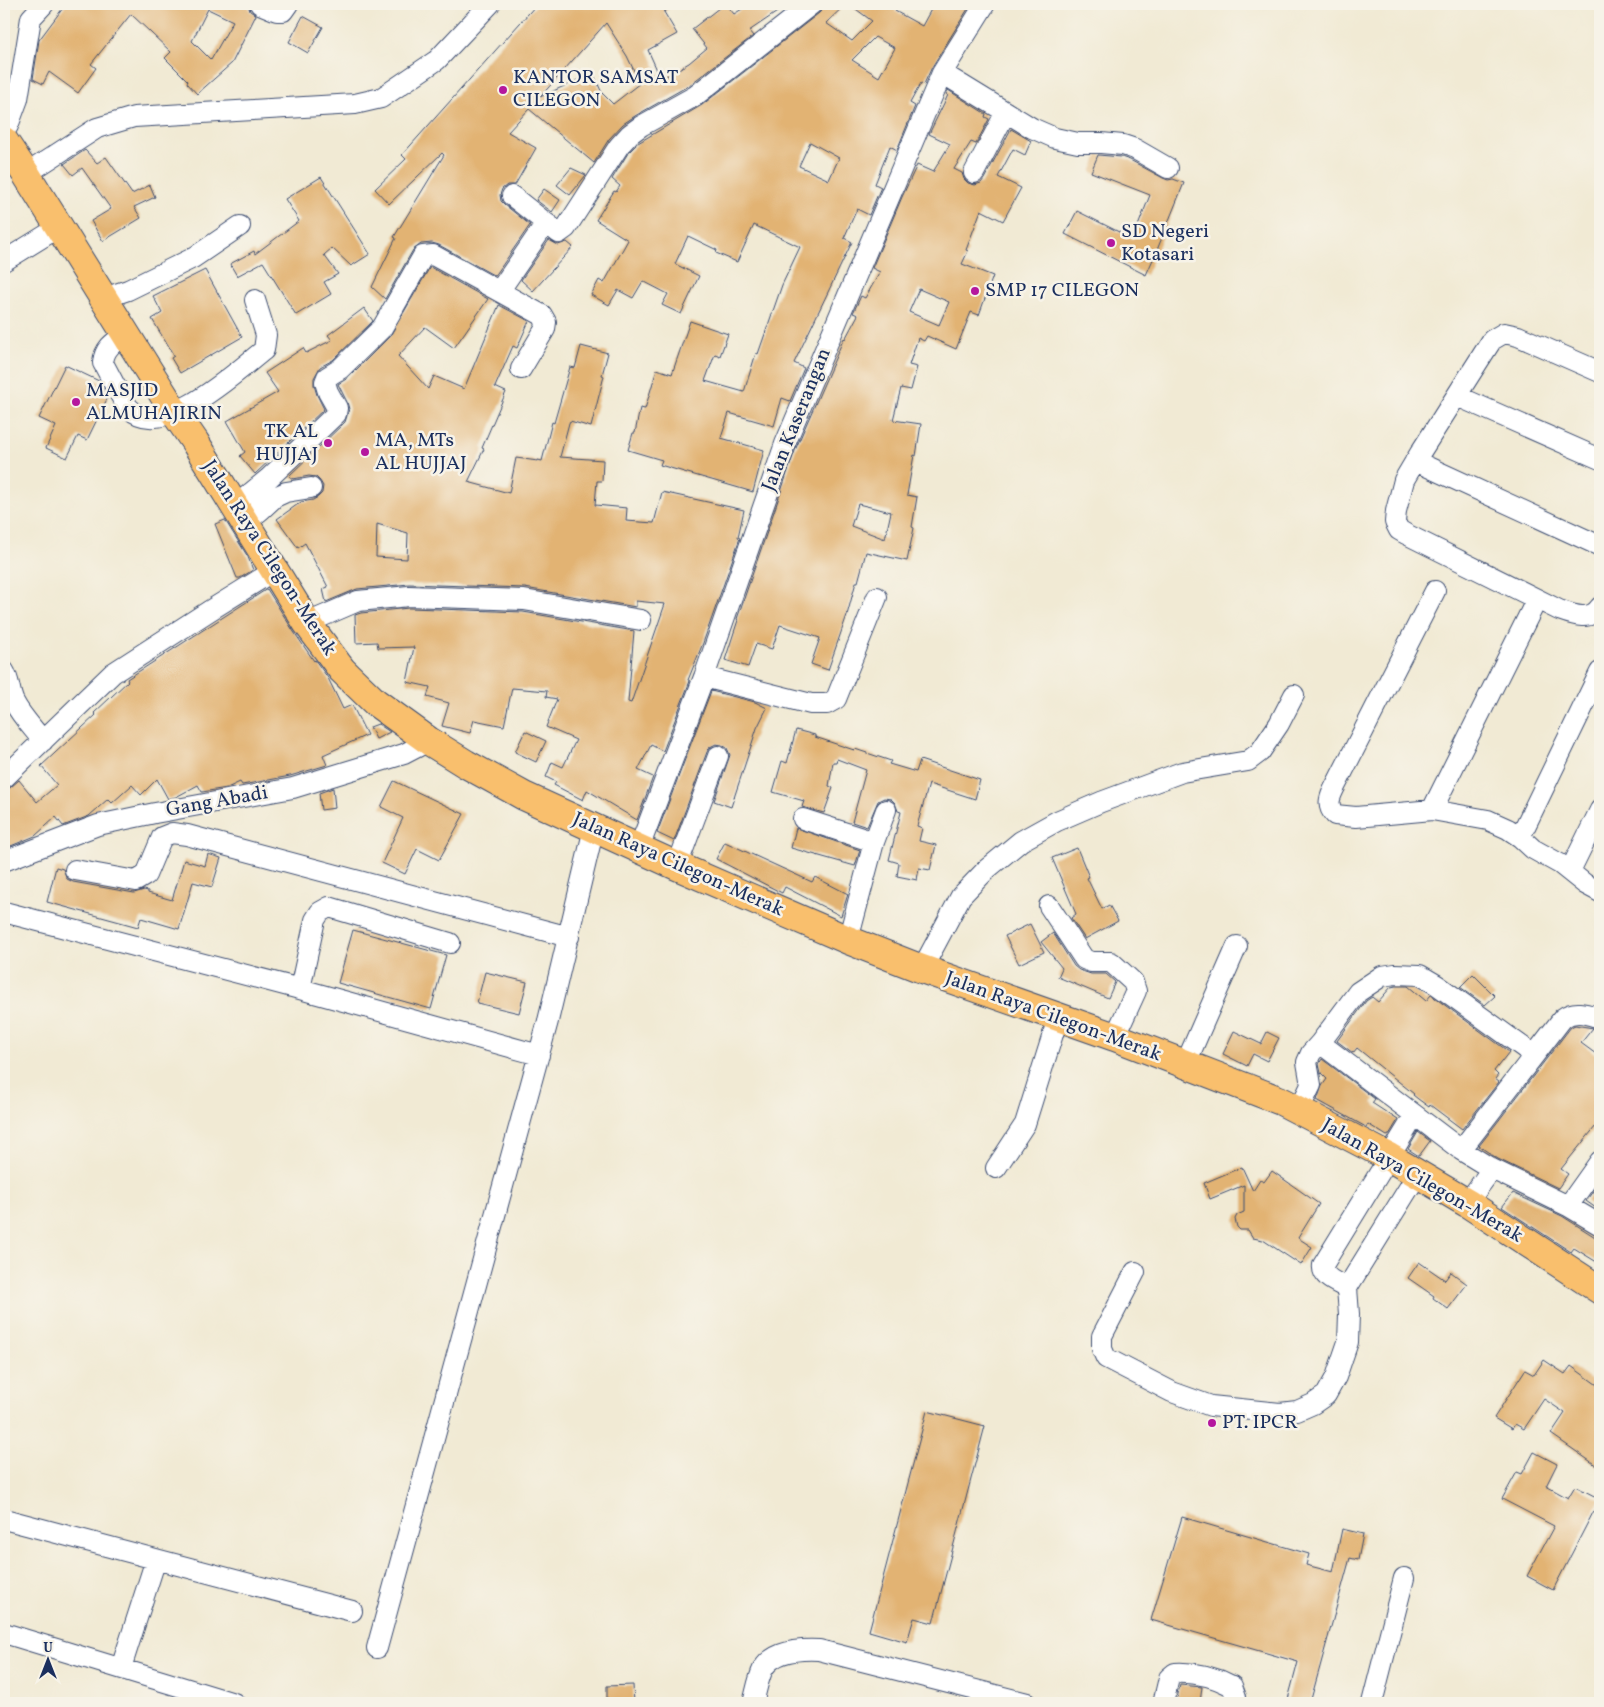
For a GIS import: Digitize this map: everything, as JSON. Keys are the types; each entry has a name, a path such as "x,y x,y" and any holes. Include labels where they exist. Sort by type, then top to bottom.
{"highway":[{"name":"Jalan Raya Cilegon-Merak","path":"4,141 60,227 307,623 342,670 375,702 429,741 524,796 677,866 848,940 1280,1101 1389,1157 1467,1203 1600,1290"}],"street":[{"path":"4,132 18,99 31,18 44,4"},
{"path":"260,4 277,11 283,11 288,4"},
{"path":"26,174 97,128 134,117 355,104 381,98 437,60 490,4"},
{"path":"512,196 559,233 564,231 619,146 630,134 695,96 812,4"},
{"name":"Jalan Kaserangan","path":"639,848 704,677 785,444 942,73 985,4"},
{"path":"942,73 1032,128 1055,138 1078,143 1123,145 1136,148 1168,168"},
{"path":"974,173 1006,112"},
{"path":"500,290 546,223"},
{"path":"104,298 128,290 193,258 240,226"},
{"path":"4,261 60,227"},
{"path":"240,514 269,478 336,414 337,408 324,382 327,377 340,369 382,328 423,256 433,255 542,314 546,322 545,329 521,369"},
{"path":"126,334 111,344 104,355 104,363 130,409 145,418 175,413 193,404 264,350 266,335 255,300"},
{"path":"1600,372 1518,336 1504,333 1492,340 1404,480 1395,522 1399,530 1559,610 1576,616 1588,616 1600,607"},
{"path":"1457,396 1600,459"},
{"path":"1415,461 1600,546"},
{"path":"240,514 261,510 275,497 286,492 311,488"},
{"path":"4,778 113,673 209,610 275,570"},
{"path":"1435,591 1338,781 1329,801 1330,810 1335,815 1356,817 1432,810 1498,823 1520,837 1533,850 1570,871 1585,884 1600,892"},
{"path":"307,623 358,601 409,596 524,600 641,620"},
{"path":"704,677 811,704 827,704 836,700 877,598"},
{"path":"1432,810 1534,605"},
{"path":"4,671 8,679 10,694 15,704 43,741"},
{"path":"1520,837 1600,672"},
{"path":"922,969 961,896 987,869 1021,841 1057,821 1101,802 1182,772 1248,761 1260,752 1279,724 1294,695"},
{"name":"Gang Abadi","path":"4,861 98,825 293,788 404,754 429,741"},
{"path":"677,866 718,756"},
{"path":"848,940 874,842 886,810"},
{"path":"1570,871 1600,810"},
{"path":"802,819 874,842"},
{"path":"377,1648 539,1055 594,828"},
{"path":"75,870 136,882 146,875 162,837 172,833 187,835 569,937"},
{"path":"1049,906 1084,959 1091,962 1111,962 1133,982 1135,994 1115,1038"},
{"path":"300,990 315,920 320,912 329,907 450,943"},
{"path":"4,912 539,1055"},
{"path":"1186,1065 1237,946"},
{"path":"1280,1101 1311,1085 1307,1062 1312,1053 1358,992 1382,976 1395,974 1420,975 1437,985 1534,1055"},
{"path":"1461,1150 1563,1018 1568,1014 1579,1012 1600,1018"},
{"path":"996,1168 1025,1124 1058,1018"},
{"path":"1320,1043 1461,1150 1492,1169 1568,1206 1600,1225"},
{"path":"1347,1288 1325,1275 1322,1268 1323,1265 1415,1114"},
{"path":"1568,1206 1600,1161"},
{"path":"1467,1203 1492,1169"},
{"path":"1135,1272 1102,1336 1102,1349 1106,1358 1172,1392 1211,1406 1280,1413 1297,1411 1313,1404 1326,1395 1336,1376 1348,1342 1349,1314 1347,1288 1417,1175"},
{"path":"4,1519 352,1611"},
{"path":"121,1668 156,1559"},
{"path":"1372,1703 1404,1578"},
{"path":"4,1633 234,1703"},
{"path":"753,1703 763,1669 777,1656 798,1649 819,1650 1027,1703"},
{"path":"1164,1703 1169,1678 1175,1672 1194,1672 1219,1679 1232,1686 1236,1698 1235,1703"}],"building":[{"path":"66,4 248,4 250,11 256,15 232,63 197,94 187,83 188,81 165,58 171,52 131,14 91,64 96,68 78,93 49,72 43,84 33,79 39,40","holes":["208,9 233,21 211,60 192,41"]},
{"path":"537,4 675,4 664,12 677,34 648,50 661,79 689,63 707,48 692,29 724,4 734,14 750,4 789,4 749,31 753,36 688,86 623,124 609,139 594,163 529,109 508,132 536,148 515,185 507,185 502,189 500,195 501,201 505,205 530,225 495,276 432,243 421,244 413,250 385,299 372,287 396,238 394,237 444,155 442,153 389,204 375,189 406,159 402,155","holes":["606,23 627,56 640,83 613,104 602,93 593,73 540,97"]},
{"path":"824,4 846,4 826,23 852,41 872,21 849,4 900,4 895,11 922,26 934,4 971,4 932,67 924,84 921,83 910,103 915,106 897,150 890,146 875,184 881,187 869,215 857,209 844,238 852,242 794,363 804,368 790,401 782,398 774,426 729,413 721,438 764,450 753,492 660,465 662,460 628,450 633,433 635,433 640,408 645,409 657,369 672,374 690,321 728,334 720,356 715,354 705,381 744,392 756,353 758,354 782,285 800,247 754,225 737,262 716,253 717,250 688,236 675,264 699,276 681,314 662,305 668,294 643,281 633,298 618,290 609,305 591,295 599,280 604,283 628,240 596,220 614,191 616,192 620,186 612,179 628,153 638,143 702,105 823,9","holes":["875,37 895,48 879,77 852,60","810,142 839,158 829,180 799,166"]},
{"path":"303,16 323,27 308,53 289,42"},
{"path":"948,90 986,114 985,117 989,119 976,144 971,142 954,169 962,173 968,183 975,185 981,183 1011,129 1031,141 1025,155 1013,149 998,177 1021,188 1003,221 981,210 966,250 968,251 962,264 993,276 979,315 971,312 956,349 927,336 924,341 918,338 909,365 917,367 911,390 901,388 893,420 921,424 907,495 917,497 912,527 914,528 907,561 866,552 858,582 856,582 828,670 811,664 820,638 780,625 772,649 756,644 748,667 725,660 737,619 796,448 844,338 858,315 853,313 861,296 865,298 880,272 872,268 902,197 917,165 933,172 950,144 929,134 948,95 946,94","holes":["919,289 949,302 939,325 909,312","858,504 891,512 885,539 851,526"]},
{"path":"85,150 97,163 106,157 132,194 150,185 155,197 134,207 141,218 103,241 91,221 111,209 82,168 73,175 64,164"},
{"path":"1098,155 1121,157 1163,178 1184,183 1146,275 1065,234 1077,211 1133,239 1150,195 1091,172"},
{"path":"571,168 586,175 570,195 557,185"},
{"path":"321,177 370,254 351,266 332,248 324,255 338,274 324,282 331,294 296,315 263,262 237,276 230,264 254,251 255,254 299,221 285,199"},
{"path":"544,189 560,200 552,212 536,200"},
{"path":"549,240 558,245 567,242 573,247 533,291 521,280"},
{"path":"430,267 488,299 454,348 425,327 398,356 428,389 434,376 464,389 499,305 529,321 517,348 513,346 495,387 506,392 482,448 484,449 468,482 509,493 516,458 542,461 552,422 554,423 570,367 575,368 581,346 608,353 602,375 604,376 591,427 570,421 560,457 603,460 602,481 597,481 595,505 627,508 626,521 654,523 662,492 744,510 738,537 740,538 688,680 690,681 663,751 651,745 638,770 653,777 637,820 587,790 583,800 554,785 556,782 546,777 552,762 563,767 576,740 546,727 557,699 546,697 547,691 512,688 504,726 474,720 470,733 442,726 449,703 427,697 430,687 407,682 414,647 378,648 377,642 356,643 355,615 409,608 523,612 634,631 628,702 631,703 665,604 636,601 636,607 525,588 409,584 357,589 326,602 323,589 328,587 305,543 298,548 277,519 301,502 313,500 322,493 323,486 316,477 309,476 293,479 289,476 345,422 349,409 338,384 348,378 390,336","holes":["377,524 408,533 407,559 376,557"]},
{"path":"205,270 242,337 180,373 171,358 174,356 152,319 162,313 153,296"},
{"path":"364,308 373,321 333,360 320,367 314,378 317,395 324,409 255,474 240,456 245,452 227,421 278,392 265,373 303,348 306,353 332,340 328,335"},
{"name":"MASJID ALMUHAJIRIN","path":"65,365 99,381 108,397 87,440 78,436 67,458 46,448 56,426 39,418"},
{"path":"225,520 248,557 253,570 240,578 237,578 215,524"},
{"path":"267,589 294,632 328,678 343,709 352,705 367,735 323,755 327,765 290,776 242,785 240,782 227,788 202,792 198,785 176,797 168,799 157,779 141,795 132,785 112,803 108,799 89,816 63,826 56,817 35,836 6,848 4,846 4,793 19,780 37,802 57,785 41,766 96,715 94,713 128,681 127,679"},
{"path":"711,691 755,702 767,708 757,728 731,807 714,801 730,755 727,748 716,744 710,747 707,752 674,841 657,833"},
{"path":"378,724 390,732 376,739 370,727"},
{"path":"796,730 891,761 889,764 916,772 920,760 980,780 975,799 929,784 917,826 922,828 919,841 936,845 930,870 919,868 917,880 897,876 899,863 889,860 901,812 898,811 891,799 884,798 878,801 867,827 852,822 866,770 837,759 836,762 833,762 829,786 833,788 824,813 802,807 804,801 773,792 782,761 787,763"},
{"path":"525,731 546,741 536,762 515,752"},
{"path":"394,781 464,814 439,860 417,849 405,874 382,863 403,818 381,807"},
{"path":"333,788 335,808 321,810 319,793"},
{"path":"796,828 860,850 855,866 791,848"},
{"path":"725,842 812,882 815,877 848,894 841,916 785,887 782,893 716,859"},
{"path":"1077,848 1089,877 1087,878 1102,909 1109,905 1118,921 1085,939 1071,918 1076,914 1052,858"},
{"path":"208,854 221,858 212,887 193,882 179,929 141,918 138,927 47,902 56,867 63,869 67,879 73,882 134,893 144,890 172,900 184,860 205,866"},
{"path":"1030,924 1044,952 1019,964 1005,936"},
{"path":"353,930 446,955 431,1009 338,983"},
{"path":"1053,933 1074,966 1079,970 1091,974 1106,974 1115,982 1108,998 1058,977 1062,968 1041,942"},
{"path":"485,972 527,982 519,1013 477,1003"},
{"path":"1473,974 1495,996 1485,1005 1460,987"},
{"path":"1408,986 1426,1001 1431,995 1509,1052 1494,1071 1498,1075 1495,1079 1499,1082 1462,1129 1430,1105 1429,1107 1418,1099 1357,1048 1353,1053 1337,1041 1366,1001 1372,997 1378,1002 1391,987"},
{"path":"1575,1025 1593,1028 1581,1043 1600,1057 1600,1121 1561,1169 1568,1174 1558,1188 1498,1159 1479,1146 1571,1027"},
{"path":"1234,1031 1261,1044 1267,1032 1279,1038 1267,1061 1253,1054 1247,1066 1223,1054"},
{"path":"1322,1059 1375,1099 1372,1103 1398,1120 1389,1135 1387,1136 1368,1124 1366,1127 1317,1100 1322,1086 1327,1079 1321,1073 1319,1064"},
{"path":"1418,1132 1430,1141 1419,1156 1408,1149"},
{"path":"1242,1167 1253,1191 1260,1180 1264,1182 1272,1171 1319,1204 1298,1238 1312,1247 1301,1265 1263,1240 1253,1238 1248,1230 1240,1230 1237,1227 1235,1219 1237,1215 1244,1212 1244,1185 1210,1199 1204,1183"},
{"path":"1600,1181 1600,1211 1586,1201"},
{"path":"1513,1193 1562,1216 1600,1240 1600,1264 1574,1248 1571,1252 1502,1207"},
{"path":"1419,1262 1445,1280 1451,1272 1467,1284 1448,1309 1433,1298 1434,1296 1408,1278"},
{"path":"1544,1360 1565,1374 1571,1366 1600,1387 1600,1468 1551,1434 1565,1413 1544,1399 1524,1429 1515,1424 1512,1429 1494,1418 1525,1370 1534,1375"},
{"path":"927,1411 985,1426 933,1623 914,1618 907,1642 869,1631"},
{"path":"1534,1452 1557,1464 1546,1486 1568,1498 1575,1486 1600,1499 1553,1590 1527,1576 1554,1526 1502,1499 1517,1472 1522,1474"},
{"path":"1182,1517 1309,1554 1306,1565 1333,1572 1342,1529 1363,1534 1358,1560 1350,1558 1310,1703 1287,1703 1298,1662 1151,1620"},
{"path":"633,1685 634,1703 607,1703 607,1686"},
{"path":"1180,1685 1202,1687 1200,1703 1176,1703"}],"place":[{"name":"KANTOR SAMSAT CILEGON","path":"503,90"},
{"name":"SD Negeri Kotasari","path":"1111,243"},
{"name":"SMP 17 CILEGON","path":"975,291"},
{"name":"MASJID ALMUHAJIRIN","path":"76,402"},
{"name":"TK AL HUJJAJ","path":"328,443"},
{"name":"MA, MTs AL HUJJAJ","path":"365,452"},
{"name":"PT. IPCR","path":"1212,1423"}]}
